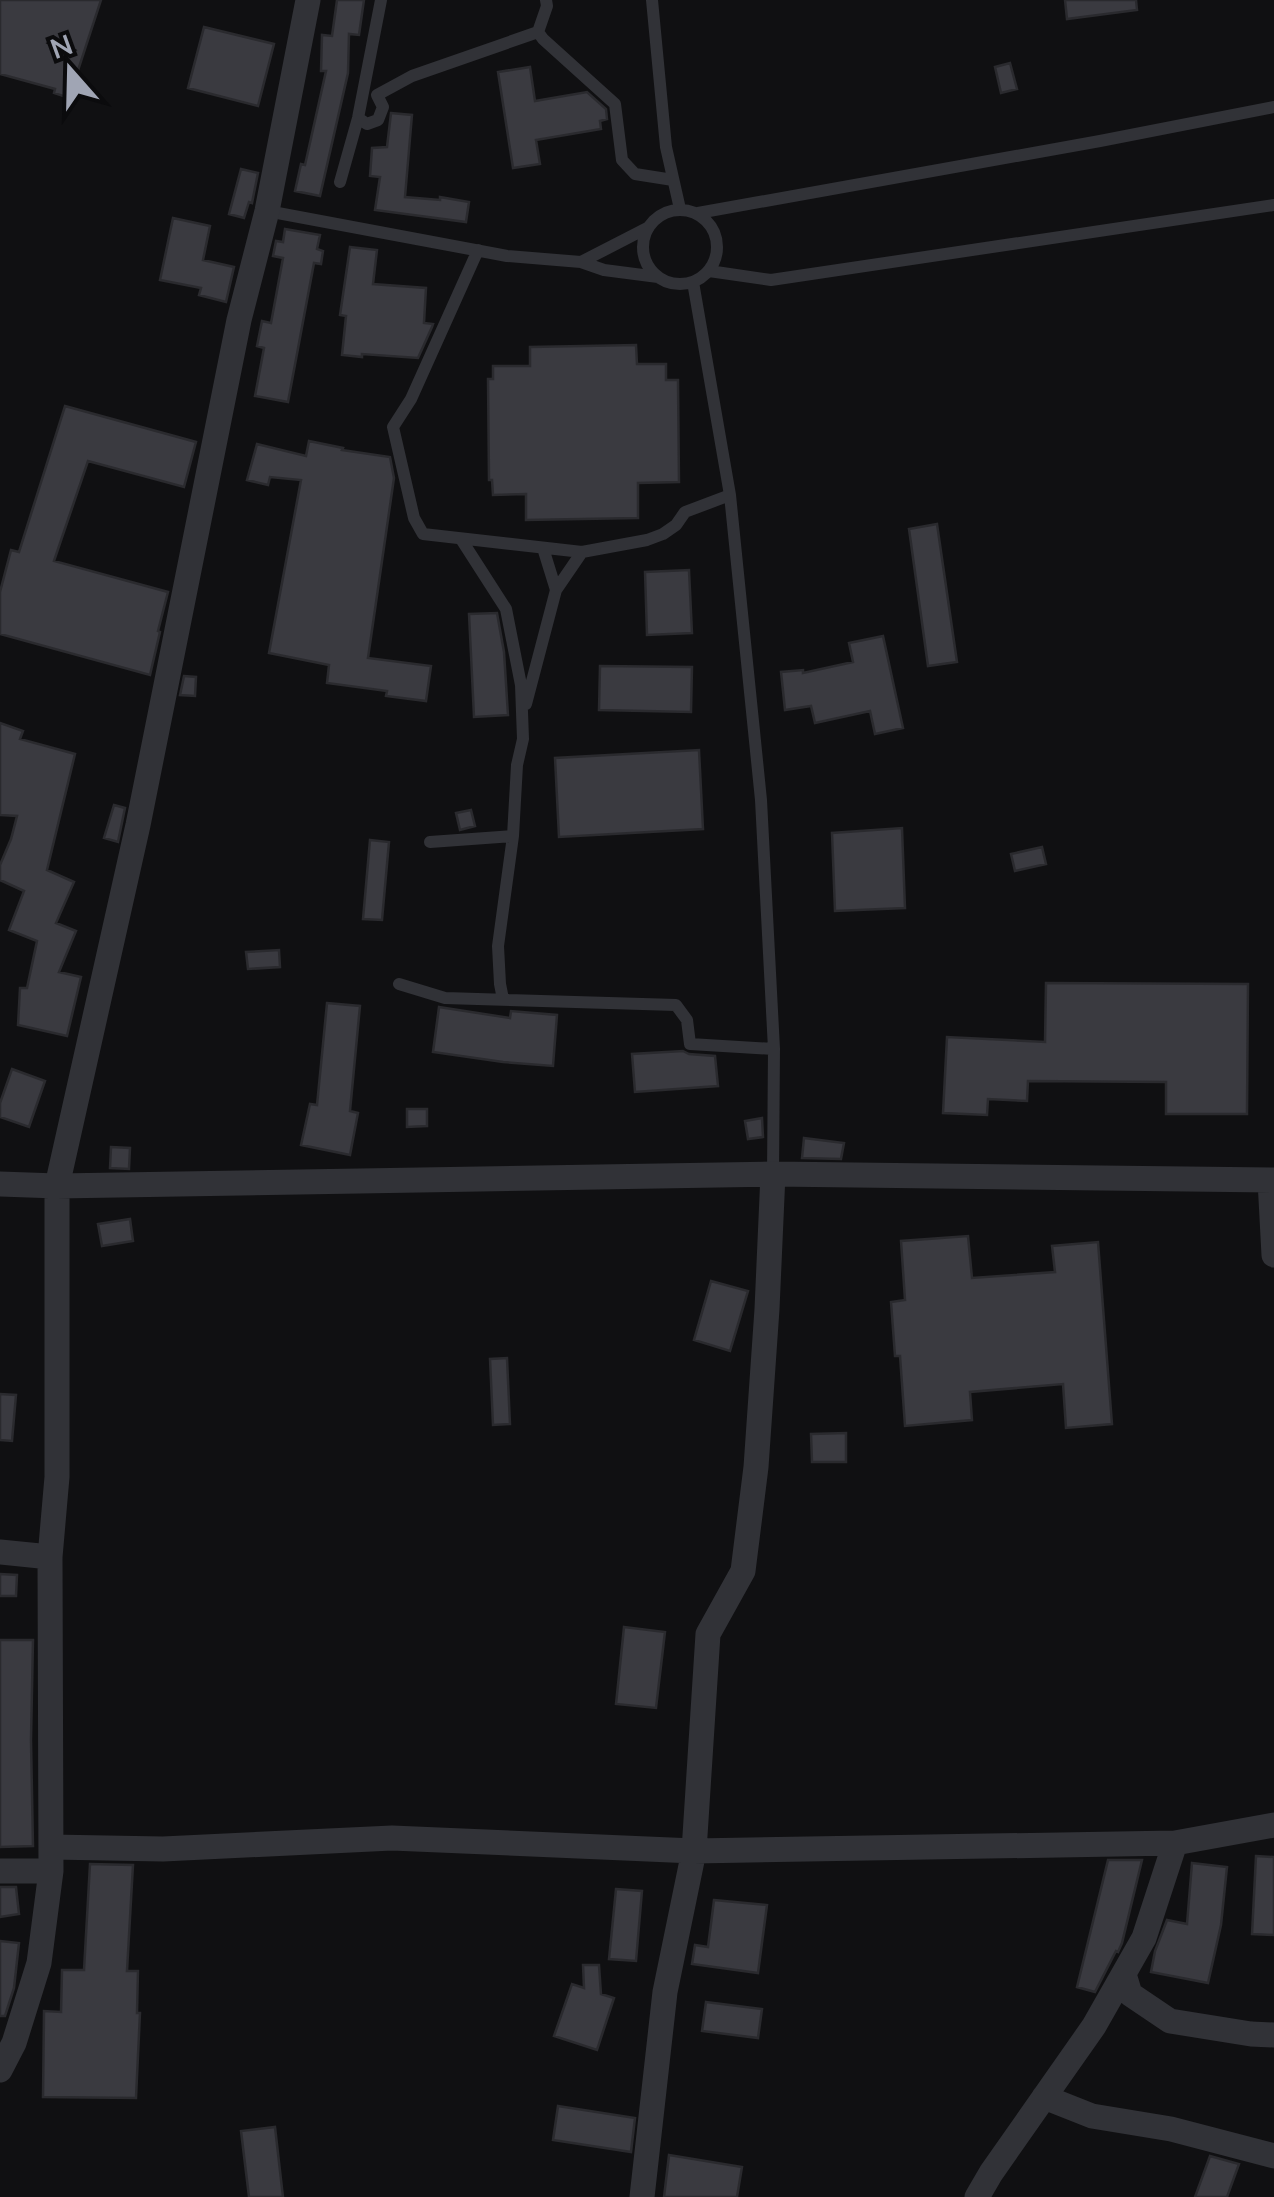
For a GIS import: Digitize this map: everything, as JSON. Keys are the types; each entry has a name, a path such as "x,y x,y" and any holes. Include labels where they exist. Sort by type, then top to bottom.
{"street":[{"path":"0,2070 14,2043 39,1964 51,1859 50,1557 58,1477 57,1186 138,826 239,320 267,212 308,0"},
{"path":"642,2197 664,1992 694,1851 708,1634 743,1571 754,1484 773,1174"},
{"path":"0,1184 773,1174 1272,1180 1274,1255"},
{"path":"0,1552 50,1557"},
{"path":"0,1871 51,1859 163,1848 392,1838 694,1851 1175,1843 1274,1824"},
{"path":"978,2197 991,2172 1094,2026 1124,1974 1144,1938 1175,1843"},
{"path":"1124,1974 1130,1994 1170,2021 1274,2034"},
{"path":"1044,2097 1092,2116 1171,2130 1274,2156"},
{"path":"991,2172 1000,2197"}],"lane":[{"path":"340,182 358,118 381,0"},
{"path":"538,32 546,0"},
{"path":"652,0 666,147 680,209"},
{"path":"358,118 368,124 378,120 383,107 377,95 412,76 538,32"},
{"path":"538,32 614,104 622,160 634,174 673,180"},
{"path":"581,262 648,227 662,214 680,209 698,213 1274,107"},
{"path":"708,272 770,280 1274,205"},
{"path":"267,212 506,256 581,262 604,270 658,276 675,284 693,282 708,272 718,251 714,229 698,213"},
{"path":"648,227 643,244 646,262 658,276"},
{"path":"478,250 411,400 393,427 418,528 423,534 582,552 664,534 685,512 730,495"},
{"path":"693,282 730,495 761,800 774,1049 773,1174"},
{"path":"461,539 506,609 521,685 523,739 498,946 503,999"},
{"path":"543,548 556,590"},
{"path":"523,716 556,590 582,552"},
{"path":"430,842 514,836"},
{"path":"400,984 446,998 676,1005 687,1020 690,1044 774,1049"}],"building":[{"path":"0,0 101,0 69,98 54,93 55,89 0,74"},
{"path":"337,0 364,0 359,35 349,34 348,73 320,196 295,191 301,164 305,165 326,71 321,71 322,35 332,36"},
{"path":"1065,0 1136,0 1137,10 1067,19"},
{"path":"204,27 274,44 258,106 188,88"},
{"path":"1010,63 1017,89 1001,93 995,67"},
{"path":"530,67 535,101 587,92 606,109 607,119 600,121 601,129 536,140 540,164 513,168 498,72"},
{"path":"391,113 412,115 405,197 469,202 466,222 375,210 380,177 370,176 372,148 387,147"},
{"path":"241,169 258,173 252,203 249,202 244,218 229,214"},
{"path":"173,218 210,226 203,260 234,267 226,302 199,295 201,288 160,280"},
{"path":"285,229 320,235 317,249 323,251 321,264 314,263 288,402 255,396 264,348 257,346 262,321 271,323 283,258 273,256 276,241 283,242"},
{"path":"350,247 377,250 373,284 426,288 424,323 433,324 418,358 342,355 346,316 340,315"},
{"path":"636,345 637,364 666,364 666,380 678,380 679,482 638,483 638,518 526,520 526,494 493,495 489,480 488,379 493,379 493,366 530,366 530,347"},
{"path":"65,406 196,442 184,487 88,461 54,561 168,592 150,675 0,634 0,592 11,550 19,552"},
{"path":"309,441 390,457 394,478 368,658 431,666 426,701 327,683 329,665 269,653 301,480 270,477 268,485 247,480 257,444 306,456"},
{"path":"937,524 957,662 928,666 909,529"},
{"path":"689,570 692,633 647,635 645,572"},
{"path":"497,613 508,715 474,717 469,614"},
{"path":"883,636 903,728 875,734 870,711 815,723 811,706 785,710 781,672 803,673 853,662 849,643"},
{"path":"600,666 692,667 691,712 599,710"},
{"path":"184,676 196,677 195,696 180,695"},
{"path":"0,723 23,731 20,739 75,754 47,870 74,882 56,923 76,931 59,972 81,977 67,1036 18,1025 20,988 27,988 37,941 9,930 24,891 0,880 0,865 17,816 0,815"},
{"path":"699,750 703,829 559,837 555,758"},
{"path":"114,805 125,808 118,842 104,838"},
{"path":"471,810 475,826 460,830 456,813"},
{"path":"902,828 905,908 835,911 832,833"},
{"path":"370,840 389,842 382,920 363,919"},
{"path":"1042,847 1046,864 1015,871 1011,854"},
{"path":"279,950 280,967 248,969 246,952"},
{"path":"1046,983 1248,984 1247,1114 1166,1114 1166,1082 1028,1081 1027,1101 988,1099 987,1115 943,1113 947,1037 1045,1042"},
{"path":"327,1003 360,1006 350,1111 358,1113 350,1155 301,1145 310,1104 317,1105"},
{"path":"439,1007 510,1018 511,1011 557,1015 553,1066 433,1052"},
{"path":"683,1051 715,1056 718,1086 635,1092 632,1054"},
{"path":"12,1069 45,1081 29,1127 0,1117 0,1103"},
{"path":"407,1109 427,1109 427,1126 407,1127"},
{"path":"762,1118 763,1137 748,1139 745,1121"},
{"path":"804,1138 844,1143 841,1159 802,1158"},
{"path":"111,1147 130,1148 129,1169 110,1168"},
{"path":"130,1219 133,1241 102,1246 98,1224"},
{"path":"968,1236 972,1278 1055,1272 1052,1246 1098,1242 1112,1424 1066,1428 1063,1384 970,1392 972,1420 905,1426 891,1302 905,1300 901,1241"},
{"path":"711,1281 748,1291 730,1351 694,1340"},
{"path":"507,1358 510,1424 493,1425 490,1359"},
{"path":"0,1394 16,1395 12,1441 0,1440"},
{"path":"846,1433 846,1462 812,1462 811,1434"},
{"path":"0,1574 17,1575 16,1596 0,1596"},
{"path":"624,1627 665,1632 656,1708 616,1704"},
{"path":"0,1640 33,1640 33,1846 0,1847"},
{"path":"1256,1856 1274,1857 1274,1935 1252,1934"},
{"path":"1108,1860 1142,1860 1122,1943 1095,1992 1077,1987"},
{"path":"1192,1863 1227,1867 1221,1925 1208,1983 1151,1972 1167,1920 1187,1924"},
{"path":"90,1864 133,1865 127,1971 138,1971 136,2098 43,2097 44,2011 61,2012 62,1970 84,1970"},
{"path":"0,1887 16,1887 19,1914 0,1917"},
{"path":"616,1889 642,1891 636,1961 609,1959"},
{"path":"714,1900 767,1905 758,1973 692,1964 695,1945 708,1947"},
{"path":"0,1941 19,1943 14,1988 5,2016 0,2016"},
{"path":"583,1965 599,1965 601,1994 614,1998 597,2050 554,2036 572,1984 584,1988"},
{"path":"706,2002 762,2009 758,2038 702,2031"},
{"path":"558,2106 635,2118 631,2152 553,2140"},
{"path":"275,2127 283,2197 249,2197 241,2131"},
{"path":"669,2155 742,2167 737,2197 664,2197"},
{"path":"1210,2156 1239,2164 1227,2197 1195,2197"}]}
